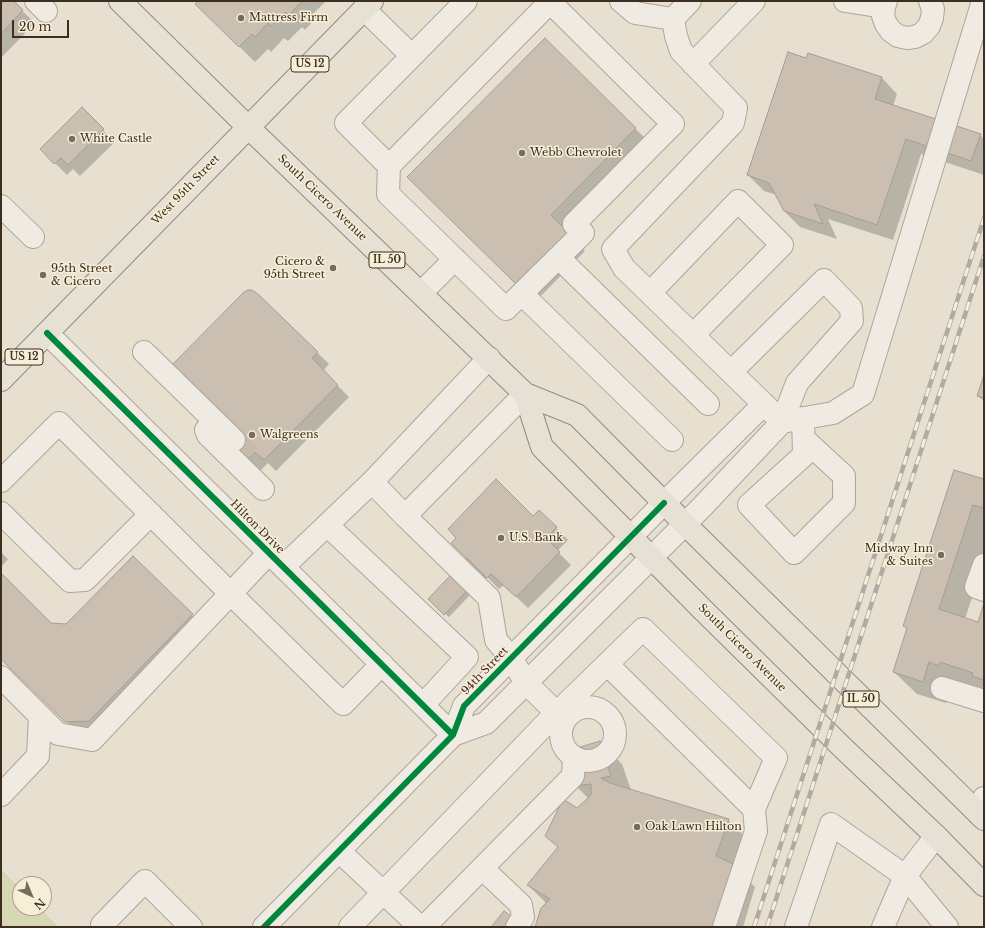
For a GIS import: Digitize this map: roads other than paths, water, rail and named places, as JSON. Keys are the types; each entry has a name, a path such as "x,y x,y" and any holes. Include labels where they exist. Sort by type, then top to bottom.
{"main road":[{"name":"South Cicero Avenue","path":"120,1 248,127 525,394 577,415 685,524 982,810"},
{"name":"West 95th Street","path":"1,380 368,5"},
{"name":"South Cicero Avenue","path":"525,394 542,448 844,749 936,836 984,885"}],"street":[{"path":"389,166 346,122 466,1"},
{"path":"550,1 673,124 574,224 583,233 506,309 388,194 389,166 550,1"},
{"path":"673,19 690,1"},
{"path":"693,64 754,1"},
{"path":"845,1 885,4 883,16 886,24 891,31 898,36 906,38 923,33 929,26 932,18 930,1"},
{"path":"803,428 833,414 863,394 983,1"},
{"path":"368,5 412,56"},
{"path":"634,5 673,19"},
{"path":"673,19 676,36 681,51 736,108 732,123 613,249 624,268 782,422 803,428 844,476 844,503 794,552 750,505 804,455 803,428"},
{"path":"650,293 738,201 782,245 693,335"},
{"path":"1,206 33,237"},
{"path":"559,258 708,404"},
{"path":"421,293 455,259"},
{"path":"731,372 824,280 851,308 852,321 797,383 782,422"},
{"path":"522,294 672,440"},
{"name":"Hilton Drive","path":"47,333 453,735"},
{"path":"144,352 234,440"},
{"path":"1,677 58,734 92,740 230,593 327,525 372,482 489,358"},
{"path":"186,392 208,435 268,483 251,456"},
{"path":"405,516 525,394"},
{"name":"94th Street","path":"274,924 339,851 453,735 464,706 764,404"},
{"name":"94th Street","path":"453,735 486,723 652,558 782,422"},
{"path":"1,481 59,423 343,704 382,664"},
{"path":"372,482 489,598 496,640 511,658 565,712"},
{"path":"1,513 70,581 85,580 151,514"},
{"path":"327,525 467,657"},
{"path":"984,565 976,587 984,590"},
{"path":"350,927 565,712 606,664 643,629 776,758 754,809 756,831 724,927"},
{"path":"423,705 467,657 496,640"},
{"path":"606,664 754,809"},
{"path":"942,688 984,701"},
{"path":"584,706 593,707 608,715 613,722 615,739 612,747 606,754 599,759 582,761 567,753 562,746 560,737 565,712 584,706"},
{"path":"1,795 38,756 40,716"},
{"path":"424,927 573,776 574,758"},
{"path":"796,927 831,824 905,876 946,927"},
{"path":"883,927 905,876 936,836"},
{"path":"339,851 420,927"},
{"path":"482,868 521,905 523,916 517,927"},
{"path":"104,927 102,925 145,882 191,927"}],"tunnel":[{"path":"234,440 251,456"}],"railway":[{"path":"754,927 984,218"},
{"path":"767,927 984,256"}],"place":[{"name":"Mattress Firm","path":"241,18"},
{"name":"White Castle","path":"72,139"},
{"name":"Webb Chevrolet","path":"522,153"},
{"name":"Cicero & 95th Street","path":"333,268"},
{"name":"95th Street & Cicero","path":"43,275"},
{"name":"Walgreens","path":"252,435"},
{"name":"U.S. Bank","path":"501,538"},
{"name":"Midway Inn & Suites","path":"941,555"},
{"name":"Oak Lawn Hilton","path":"637,827"}]}
